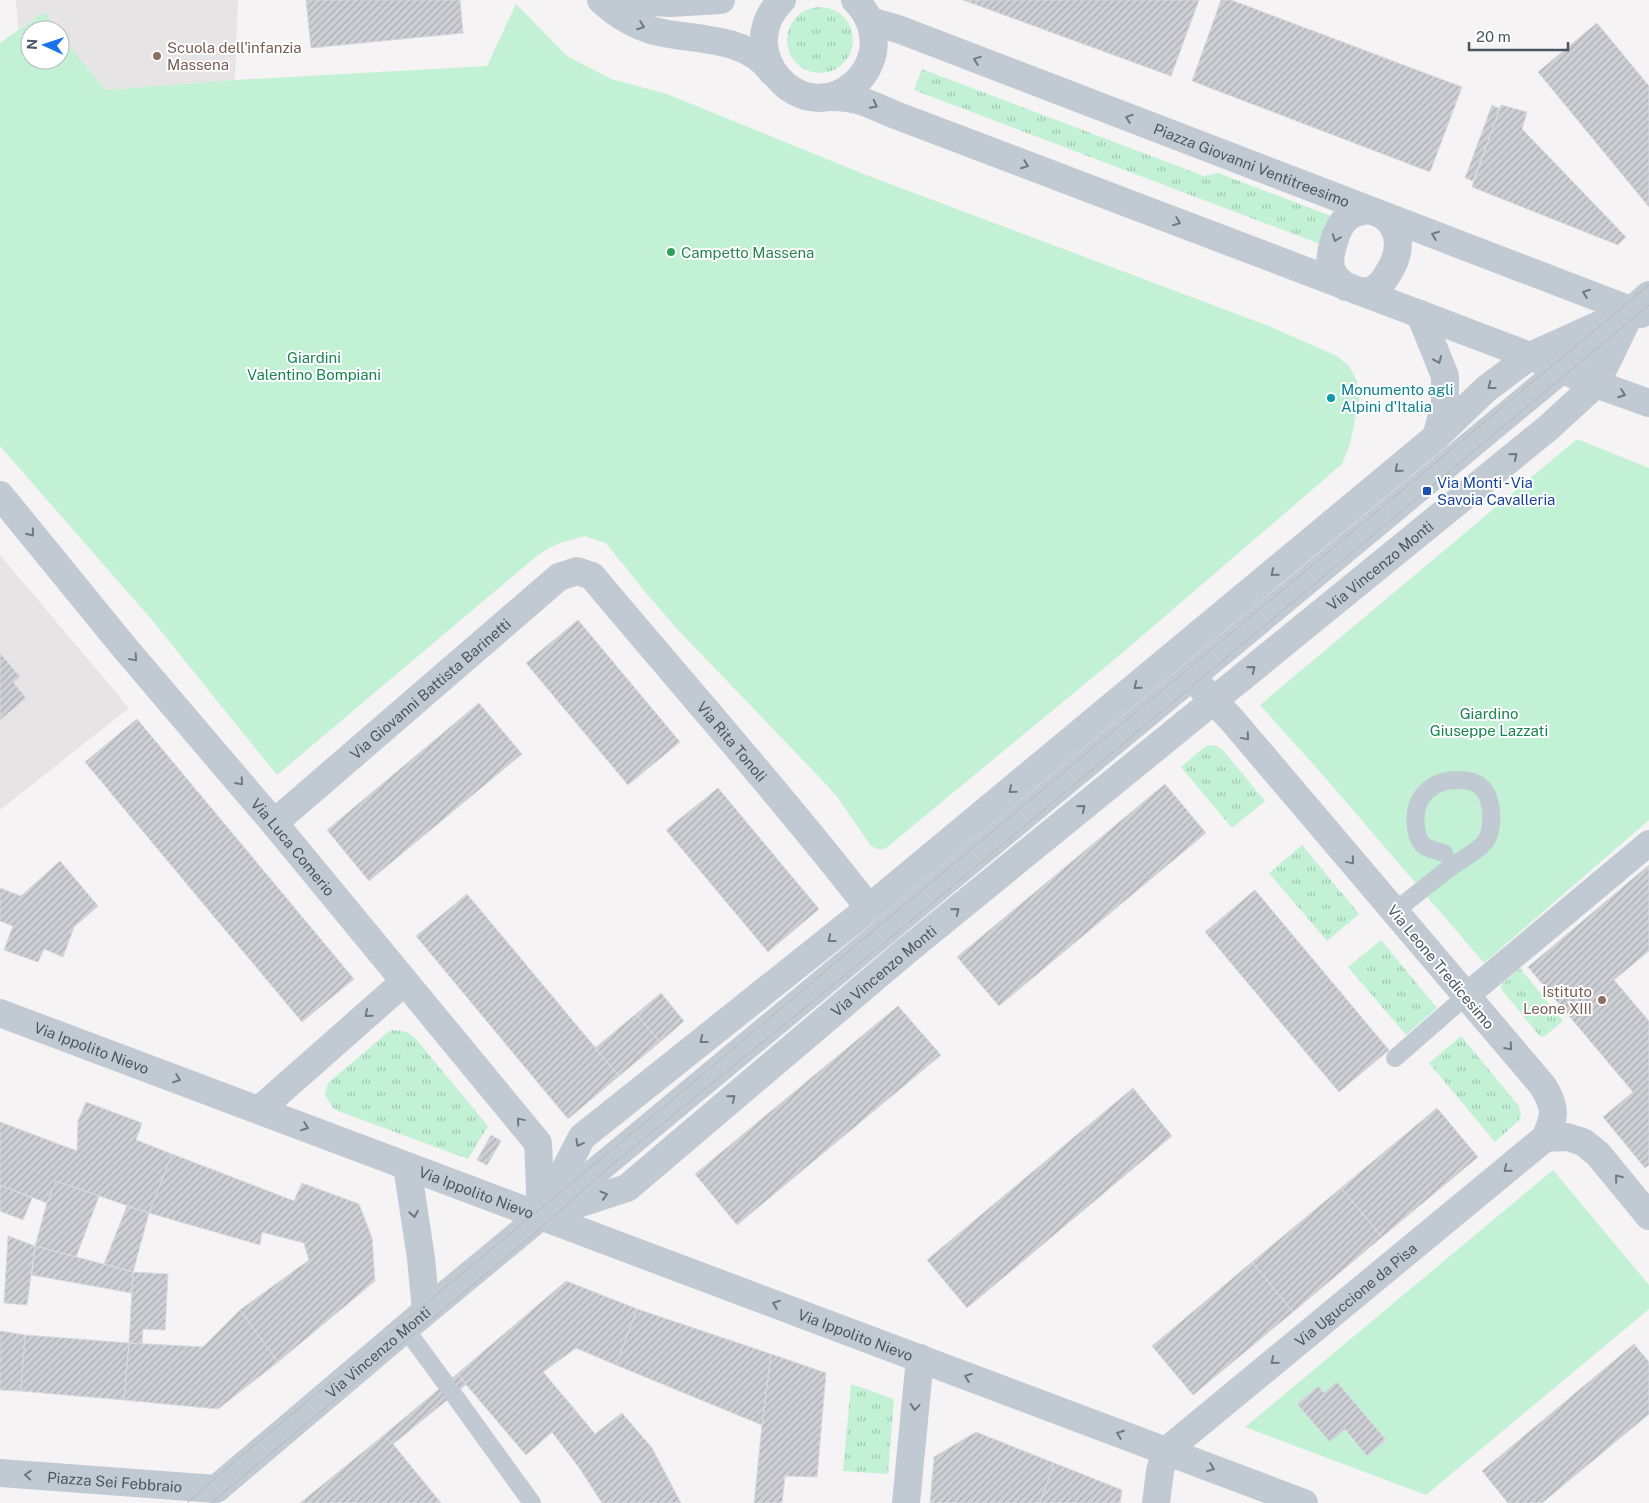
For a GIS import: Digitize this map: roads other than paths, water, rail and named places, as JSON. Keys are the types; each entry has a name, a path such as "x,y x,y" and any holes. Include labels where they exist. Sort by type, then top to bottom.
{"street":[{"path":"601,0 624,18 643,27 740,48 762,60 784,85 792,90 809,96 847,97 866,101 898,116 1649,403"},
{"path":"623,0 670,3 721,0"},
{"path":"772,72 765,55 764,37 768,19 782,0"},
{"path":"827,96 844,91 859,80 872,56 874,39 863,8"},
{"name":"Piazza Giovanni Ventitreesimo","path":"863,8 898,29 1377,213 1643,307"},
{"path":"1361,211 1377,213 1392,222 1397,233 1399,249 1393,266 1382,284 1369,291 1352,289 1338,281 1331,269 1330,257 1333,244 1347,217 1361,211"},
{"path":"541,1216 1182,666 1643,307"},
{"name":"Via Vincenzo Monti","path":"541,1216 582,1137 869,908 1182,666 1486,390 1530,356 1643,307"},
{"name":"Via Vincenzo Monti","path":"216,1496 406,1328 541,1216 627,1188 904,952 1548,428 1596,384 1643,307"},
{"path":"1420,314 1445,376 1445,405 1436,437"},
{"name":"Via Luca Comerio","path":"0,495 124,647 274,822 404,982 538,1142 541,1216"},
{"name":"Via Giovanni Battista Barinetti","path":"274,822 559,578 577,571 592,576"},
{"name":"Via Rita Tonoli","path":"592,576 788,808 869,908"},
{"path":"1182,666 1214,700"},
{"name":"Via Leone Tredicesimo","path":"1214,700 1543,1086 1553,1103 1553,1120 1545,1138"},
{"path":"1466,996 1649,843"},
{"path":"259,1110 404,982"},
{"name":"Via Ippolito Nievo","path":"0,1013 1304,1503"},
{"path":"1545,1138 1567,1137 1583,1142 1598,1154 1649,1216"},
{"name":"Via Uguccione da Pisa","path":"1166,1451 1545,1138"},
{"name":"Via Ippolito Nievo","path":"407,1166 421,1258 426,1311"},
{"path":"906,1503 920,1358"},
{"path":"1156,1503 1160,1471 1166,1451"},
{"name":"Piazza Sei Febbraio","path":"0,1474 216,1496"}],"lane":[{"path":"1394,912 1486,841 1492,823 1490,805 1484,790 1478,785 1465,780 1450,780 1435,784 1418,802 1416,823 1418,837 1422,844 1431,850 1444,853"},
{"path":"1395,1058 1466,996"},
{"path":"406,1328 532,1503"}],"tram line":[{"path":"187,1503 1649,285"},
{"path":"211,1503 534,1234 608,1168 871,954 1649,305"}],"place":[{"name":"Scuola dell'infanzia Massena","path":"157,56"},
{"name":"Campetto Massena","path":"671,252"},
{"name":"Monumento agli Alpini d'Italia","path":"1331,398"},
{"name":"Via Monti - Via Savoia Cavalleria","path":"1427,491"},
{"name":"Istituto Leone XIII","path":"1602,1000"}],"park label":[{"name":"Giardini Valentino Bompiani","path":"314,366"},
{"name":"Giardino Giuseppe Lazzati","path":"1489,722"}]}
